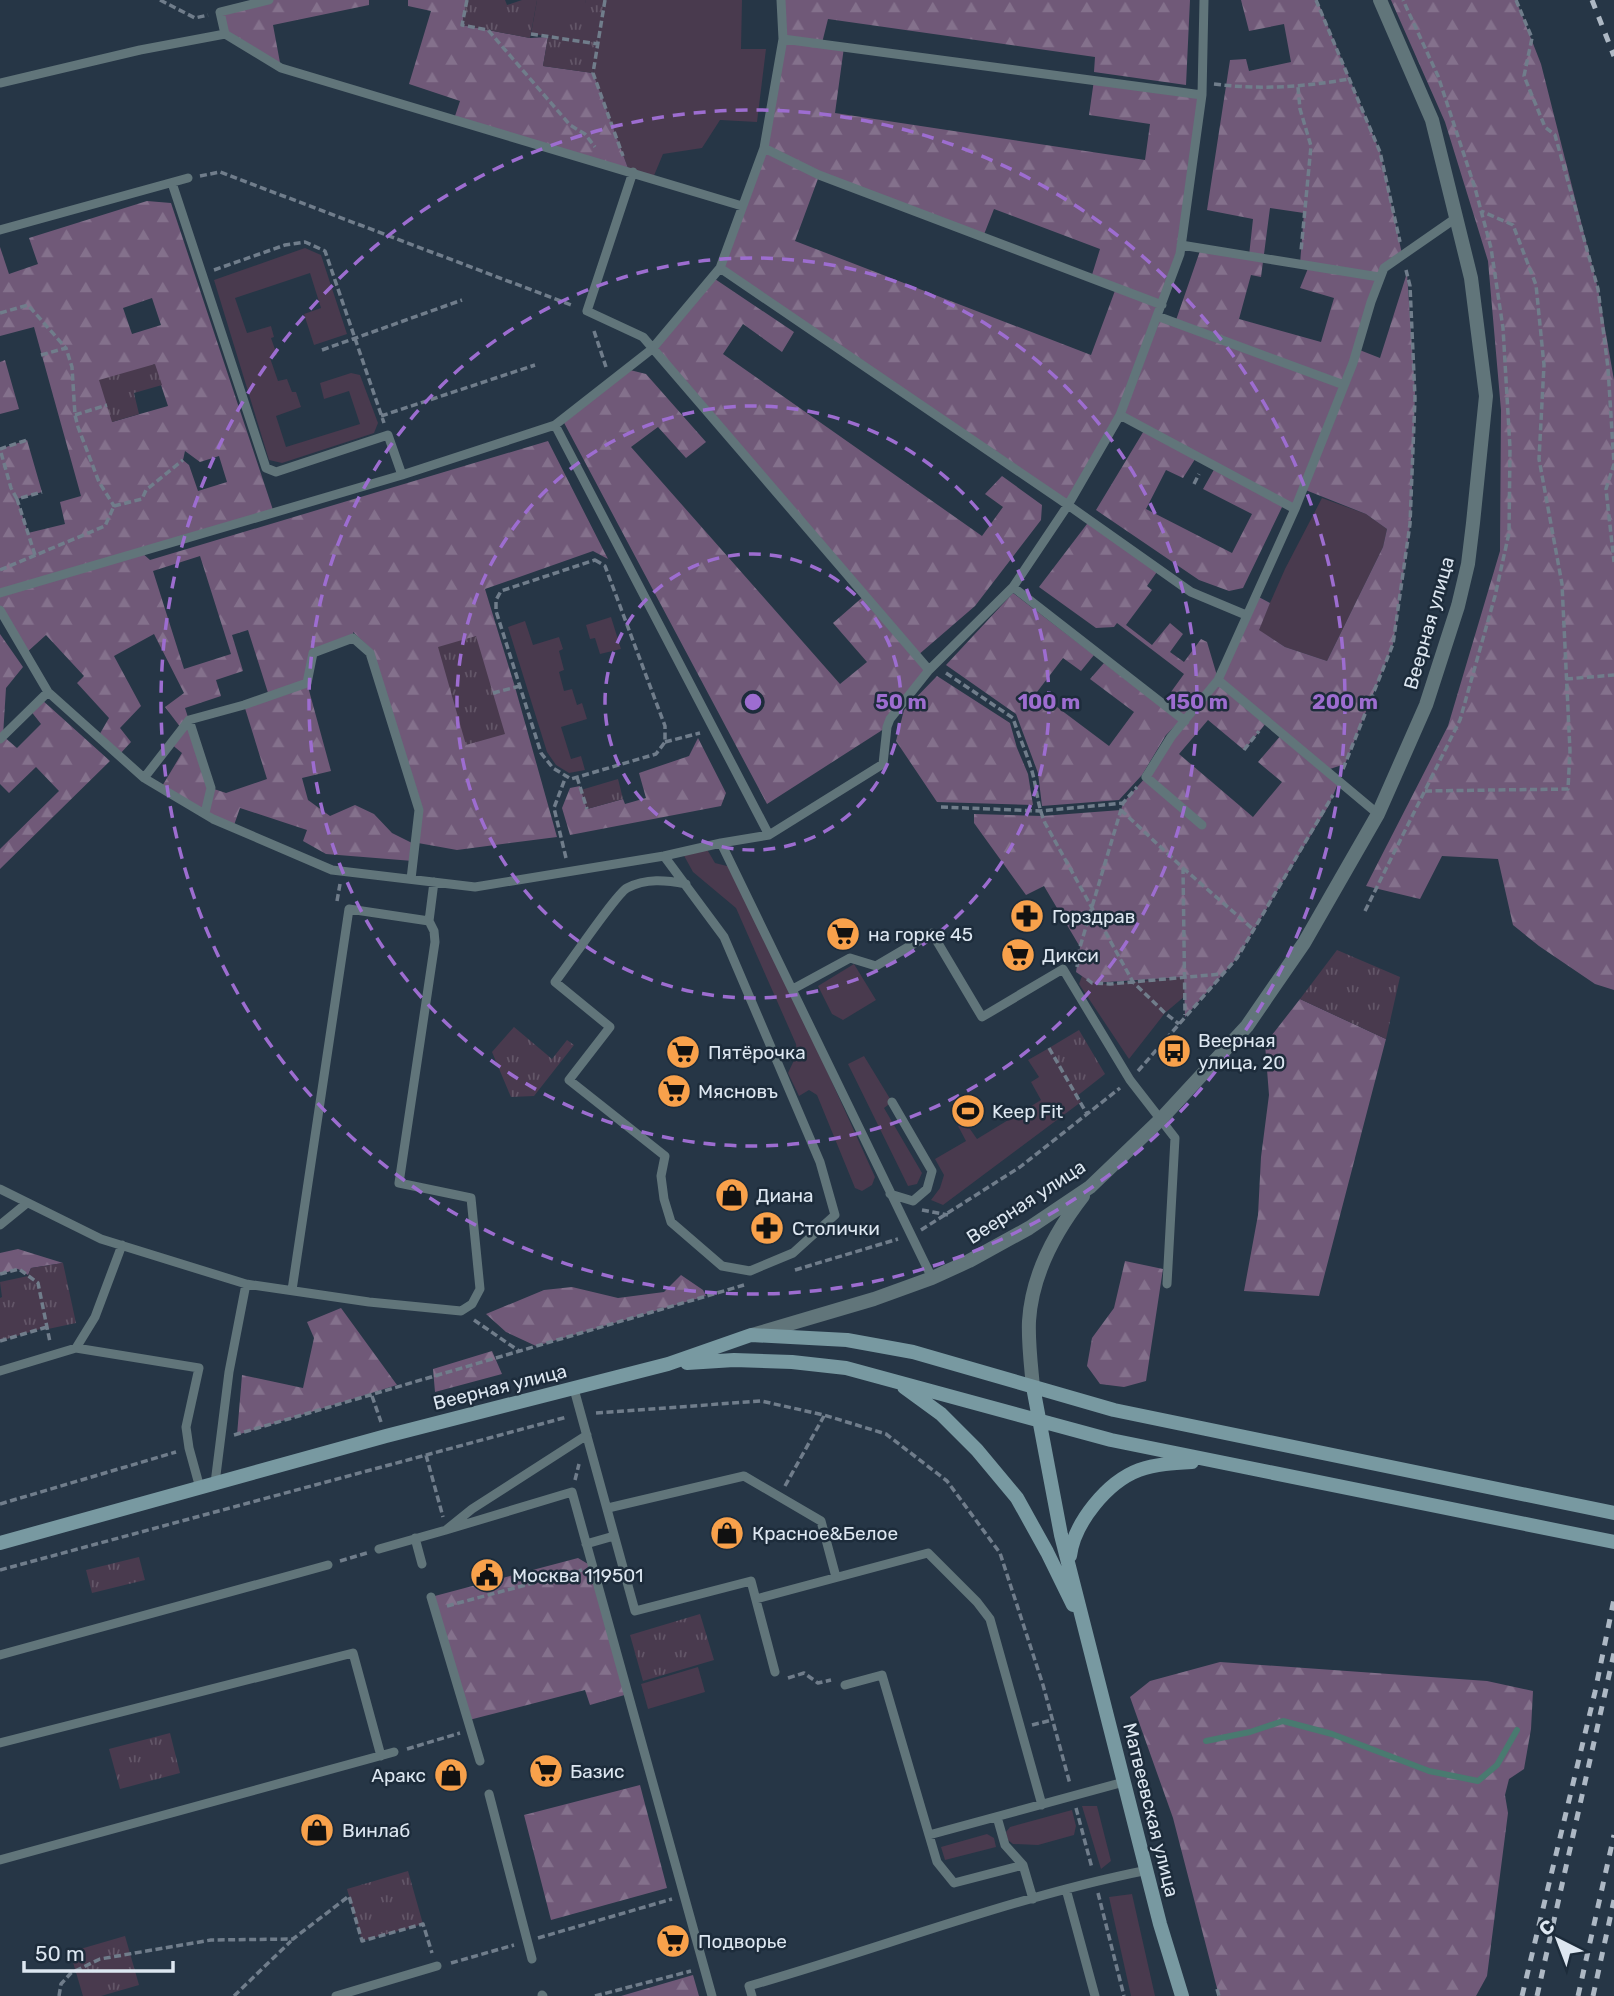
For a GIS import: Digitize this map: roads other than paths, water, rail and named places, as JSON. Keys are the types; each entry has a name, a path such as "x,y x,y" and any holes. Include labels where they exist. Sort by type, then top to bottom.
{"street":[{"name":"Веерная улица","path":"0,1544 394,1434 668,1364 932,1278 1028,1228 1090,1187 1161,1119 1238,1036 1304,943 1378,814 1403,760 1443,656 1458,606 1472,536 1486,396 1471,278 1432,120 1380,0"},
{"path":"1086,1632 1039,1421 1033,1387 1029,1324 1032,1294 1046,1255 1067,1216 1090,1187"},
{"path":"751,1335 847,1340 912,1352 1114,1410 1614,1513"},
{"path":"668,1364 734,1360 846,1367 1111,1440 1614,1542"},
{"path":"894,1380 941,1414 977,1450 1017,1498 1086,1632"},
{"path":"1069,1564 1072,1542 1083,1519 1122,1479 1138,1470 1163,1464 1209,1461"},
{"name":"Матвеевская улица","path":"1086,1632 1160,1924 1182,1996"}],"lane":[{"path":"225,34 220,12 269,0"},
{"path":"0,593 402,475 555,425 652,349 720,268 764,148 783,38 781,0"},
{"path":"0,610 48,692 144,778 213,819 332,870 475,887 664,856 769,835 883,764 890,719 932,668 1013,587 1069,505 1121,415 1181,245 1202,95 1204,0"},
{"path":"0,83 131,52 225,34 281,68 742,206"},
{"path":"783,38 1202,95"},
{"path":"764,148 819,175 1161,305"},
{"path":"631,172 587,311 643,337 932,668"},
{"path":"0,230 188,178"},
{"path":"172,183 266,468 276,472 388,435 402,475"},
{"path":"1202,825 1146,777 1171,737 1218,680 1295,509 1344,385 1380,277 1389,262 1456,218"},
{"path":"1181,245 1380,277"},
{"path":"720,268 1069,505 1191,592 1246,615"},
{"path":"1157,316 1344,385"},
{"path":"1121,415 1295,509"},
{"path":"555,425 769,835"},
{"path":"1013,587 1185,721"},
{"path":"144,778 189,720 244,705 307,683 313,653 353,638 370,653 419,810 411,879"},
{"path":"1218,680 1378,814"},
{"path":"0,739 48,692"},
{"path":"189,720 211,788 205,813"},
{"path":"721,843 932,1278"},
{"path":"664,856 686,884 724,937 820,1161 835,1215 793,1253 750,1271 723,1266 671,1222 661,1176 666,1156 569,1080 610,1027 555,982 625,889 644,882 661,880 686,884"},
{"path":"0,1189 101,1239 246,1284 369,1302 461,1311 472,1304 480,1289 471,1198 399,1183 435,942 429,920 433,882"},
{"path":"292,1290 349,909 429,920"},
{"path":"793,989 850,958 876,966 932,933 982,1017 1063,969 1130,1080 1175,1138 1167,1284"},
{"path":"890,1194 913,1201 927,1189 932,1171 892,1102"},
{"path":"0,1225 27,1203"},
{"path":"76,1348 95,1317 122,1245"},
{"path":"215,1483 229,1372 246,1284"},
{"path":"0,1371 76,1348 199,1368 187,1427 200,1488"},
{"path":"574,1389 635,1611 751,1581 775,1672"},
{"path":"446,1530 472,1509 587,1434"},
{"path":"608,1508 744,1476 821,1521 836,1577"},
{"path":"379,1549 572,1492 712,1996"},
{"path":"586,1544 614,1536"},
{"path":"415,1538 422,1564"},
{"path":"756,1599 928,1553 978,1602 990,1619 1042,1805"},
{"path":"0,1654 328,1565"},
{"path":"431,1597 480,1761"},
{"path":"0,1743 353,1653 381,1756"},
{"path":"845,1685 882,1675 937,1862 954,1883 1023,1865"},
{"path":"0,1860 394,1752"},
{"path":"929,1835 1124,1782"},
{"path":"489,1794 533,1959"},
{"path":"997,1817 1005,1845 1023,1865 1033,1899"},
{"path":"752,1996 749,1986 1066,1889 1148,1870"},
{"path":"1066,1889 1095,1996"},
{"path":"336,1996 437,1966"}],"waterway":[{"path":"1206,1741 1250,1732 1283,1721 1332,1734 1429,1771 1478,1781 1497,1765 1517,1730"}],"railway":[{"path":"1592,0 1614,56"},
{"path":"1522,1996 1595,1692 1614,1599"},
{"path":"1537,1996 1614,1653"},
{"path":"1578,1996 1614,1835"},
{"path":"1593,1996 1614,1900"}],"place":[{"name":"Горздрав","path":"1027,916"},
{"name":"на горке 45","path":"843,934"},
{"name":"Дикси","path":"1018,955"},
{"name":"Веерная улица, 20","path":"1174,1051"},
{"name":"Пятёрочка","path":"683,1052"},
{"name":"Мясновъ","path":"674,1091"},
{"name":"Keep Fit","path":"968,1111"},
{"name":"Диана","path":"732,1195"},
{"name":"Столички","path":"767,1228"},
{"name":"Красное&Белое","path":"727,1533"},
{"name":"Москва 119501","path":"487,1575"},
{"name":"Базис","path":"546,1771"},
{"name":"Аракс","path":"451,1775"},
{"name":"Винлаб","path":"317,1830"},
{"name":"Подворье","path":"673,1941"}]}
